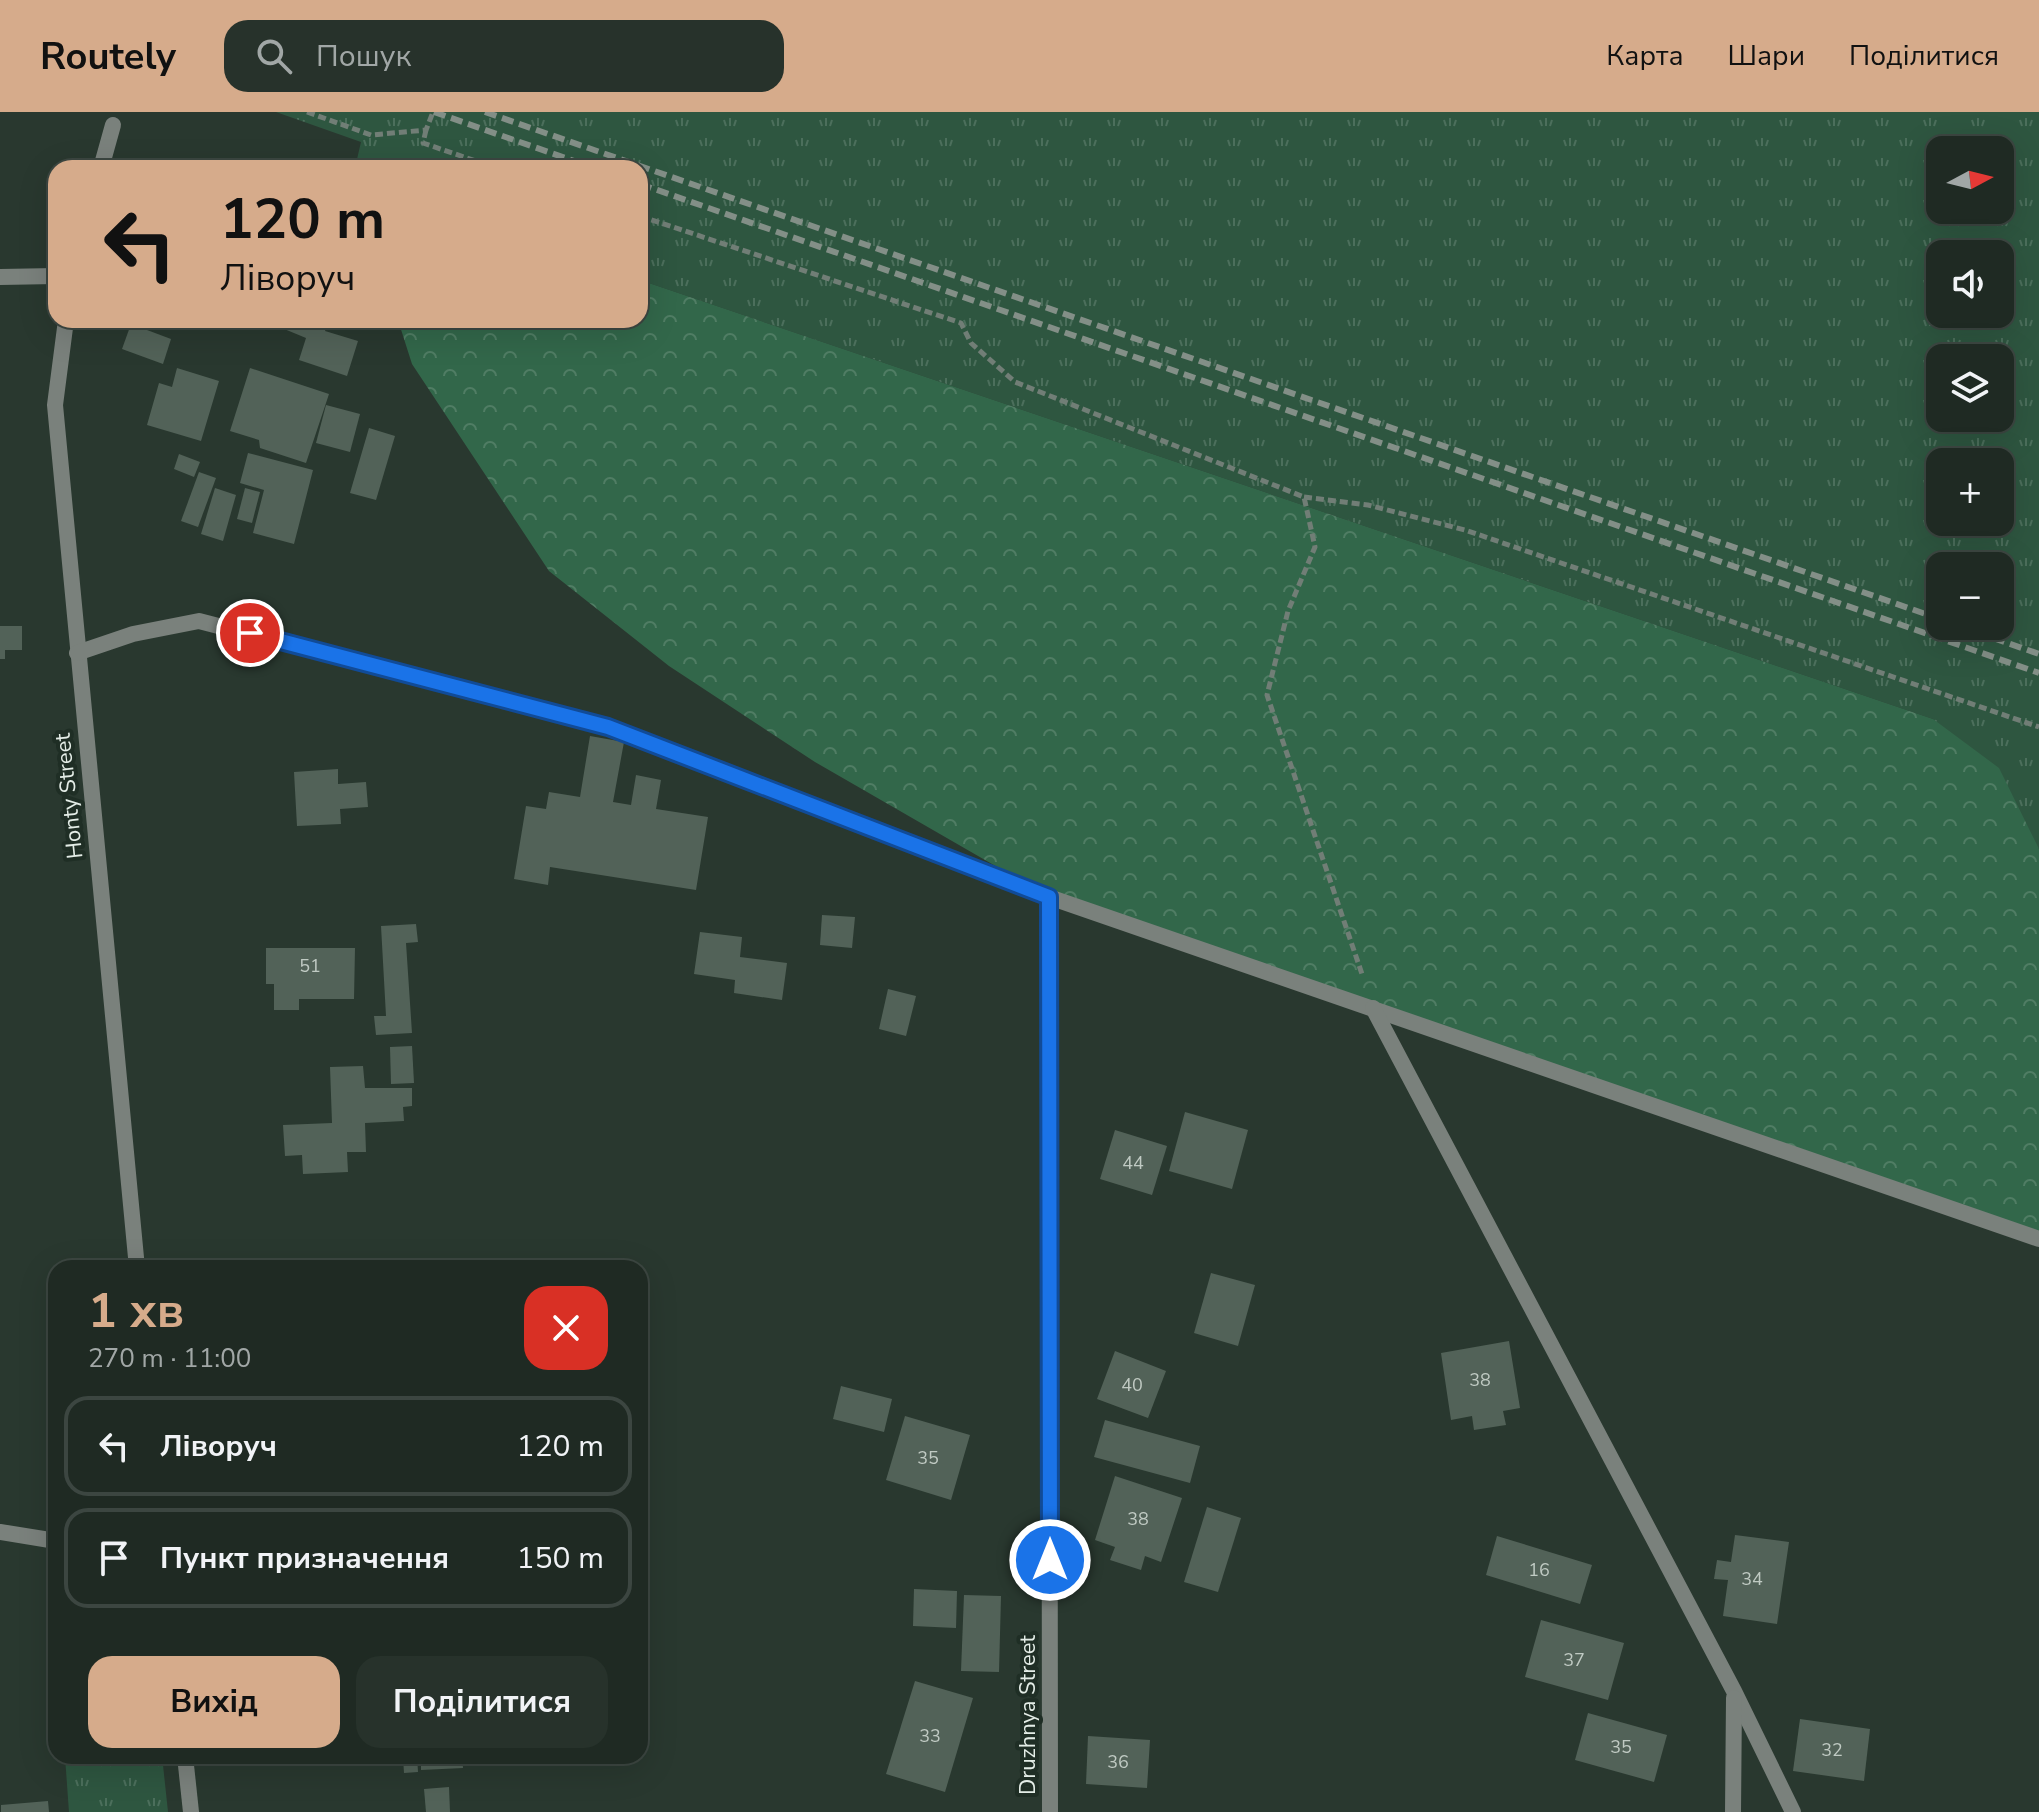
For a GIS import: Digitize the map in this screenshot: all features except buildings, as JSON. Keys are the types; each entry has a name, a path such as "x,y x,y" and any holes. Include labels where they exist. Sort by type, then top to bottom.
{"street":[{"path":"103,160 113,125"},
{"path":"0,277 48,276"},
{"name":"Honty Street","path":"65,328 55,405 136,1260"},
{"path":"77,653 133,634 199,621 275,638 608,727 1049,897 2039,1239"},
{"name":"Druzhnya Street","path":"1049,897 1050,1812"},
{"path":"1373,1008 1734,1691 1793,1812"},
{"path":"0,1532 48,1540"},
{"path":"1733,1812 1734,1691"},
{"path":"186,1764 191,1812"}],"path":[{"path":"307,112 371,135 426,130"},
{"path":"433,112 423,143 473,160"},
{"path":"648,219 961,323 971,343 1015,382 1304,497 1368,505 1465,530 2039,727"},
{"path":"1304,497 1315,547 1288,611 1267,695 1373,1008"}],"green space":[{"path":"276,112 2039,112 2039,849 1933,719 648,283 648,160 357,160 361,142"},
{"path":"648,283 1933,719 1999,768 2039,849 2039,1239 1049,897 815,762 669,666 549,571 412,364 401,328 648,328"},
{"path":"66,1764 163,1764 168,1812 69,1812"}],"railway":[{"path":"434,112 571,160"},
{"path":"485,112 623,160"},
{"path":"648,169 1926,614"},
{"path":"648,187 2039,673"},
{"path":"1999,640 2039,654"}],"route":[{"path":"250,633 608,727 1049,897 1050,1560"}]}
